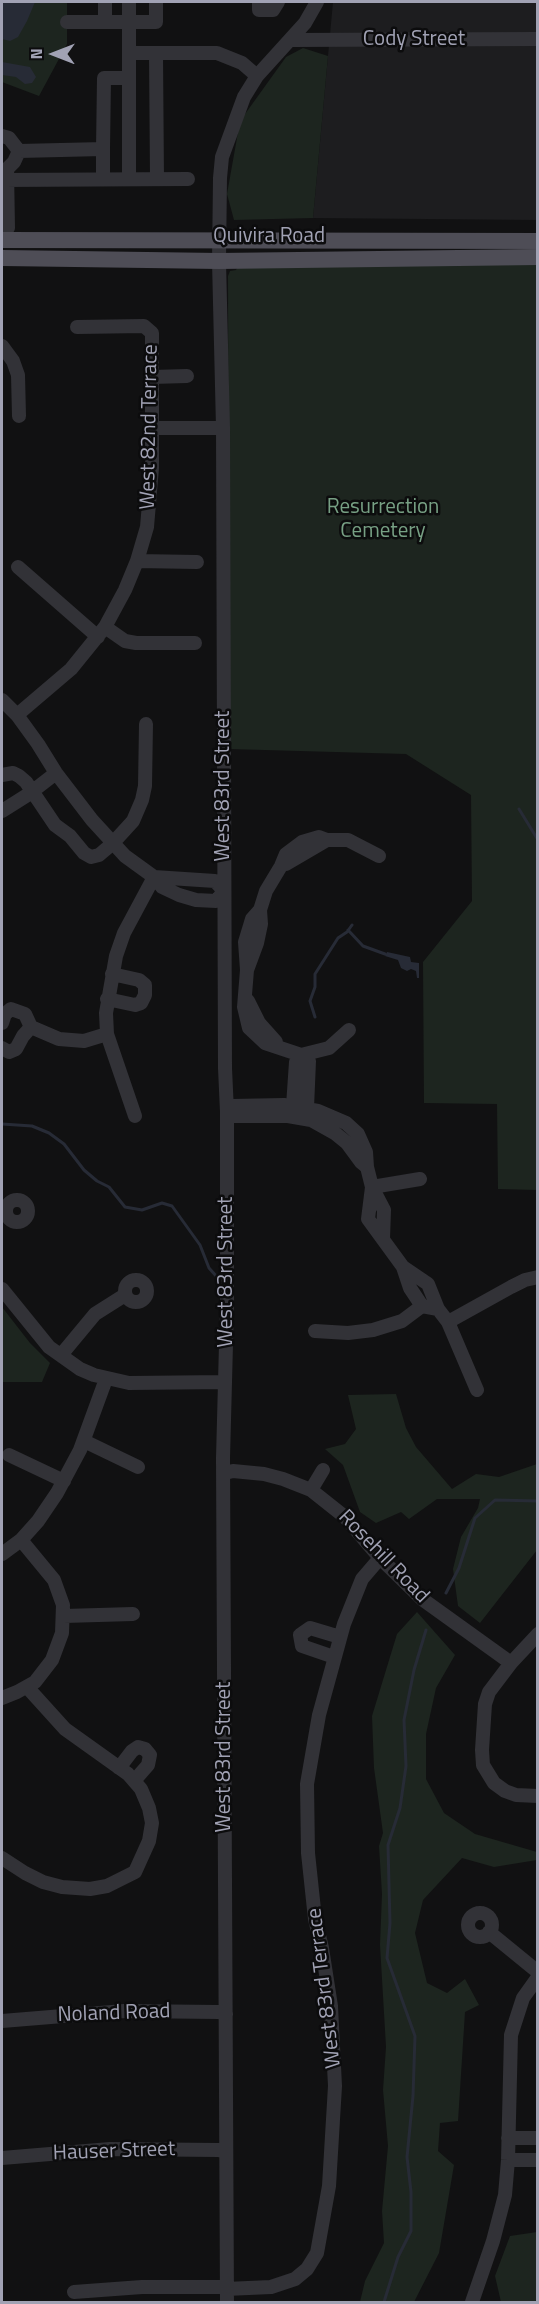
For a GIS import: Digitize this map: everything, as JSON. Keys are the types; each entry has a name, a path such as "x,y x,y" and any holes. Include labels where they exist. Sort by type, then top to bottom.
{"main road":[{"name":"Quivira Road","path":"2,240 537,241"},
{"name":"Quivira Road","path":"2,258 219,261 537,257"}],"street":[{"path":"105,2 105,22"},
{"path":"129,2 129,179"},
{"path":"67,22 156,22 156,2"},
{"path":"259,2 259,10 273,10 279,2"},
{"path":"220,241 222,157 244,97 257,76 305,23 317,2"},
{"name":"Cody Street","path":"291,40 537,39"},
{"path":"129,53 217,53 242,63 257,76"},
{"path":"156,54 157,179"},
{"path":"103,179 104,78 129,78"},
{"path":"2,136 9,138 19,150"},
{"path":"19,150 103,149"},
{"path":"2,235 8,228 4,180 19,150"},
{"path":"4,180 188,179"},
{"name":"West 83rd Street","path":"220,241 227,1112 226,2296"},
{"name":"West 82nd Terrace","path":"17,715 71,669 101,632 125,590 147,527 151,498 153,428 152,333 144,326 77,327"},
{"path":"2,345 13,361 18,375 19,416"},
{"path":"152,377 188,376"},
{"path":"153,428 223,428"},
{"path":"137,561 197,562"},
{"path":"18,567 101,632 136,643 195,643"},
{"path":"2,700 17,715 56,773 112,844 125,856 154,877 162,887 196,900 216,901 224,891 215,881 154,877"},
{"path":"2,775 13,773 20,776 55,825 70,836 84,853 91,857 99,855 133,821 142,800 145,786 146,724"},
{"path":"2,811 33,792 56,773"},
{"path":"299,1110 309,1061 281,1047 258,1023 247,997 247,970 257,943 261,924 260,910 266,891 281,866 327,840 348,840 379,856"},
{"path":"135,1116 107,1034 107,999 124,933 154,877"},
{"path":"107,999 135,1005 141,1003 145,995 145,986 139,980 112,974"},
{"path":"2,1023 4,1014 11,1009 25,1014 31,1027 59,1040 90,1039 107,1034"},
{"path":"2,1048 9,1052 16,1049 31,1027"},
{"path":"301,1055 329,1048 349,1030"},
{"path":"227,1112 233,1116 299,1110 311,1120 336,1134 367,1167 372,1187 384,1210 383,1239 404,1267 428,1284 438,1309 448,1322 477,1390"},
{"path":"372,1187 420,1179"},
{"path":"404,1267 410,1288 422,1306 438,1309"},
{"path":"448,1322 511,1287 537,1277"},
{"path":"2,1289 40,1338 80,1369 106,1379 129,1383 225,1382"},
{"path":"61,1355 95,1314 125,1295"},
{"path":"315,1331 348,1333 373,1330 402,1321 422,1306"},
{"path":"2,1554 21,1539 47,1509 64,1481 84,1441 106,1379"},
{"path":"84,1441 138,1467"},
{"path":"9,1455 64,1481"},
{"path":"311,1490 323,1470"},
{"name":"Rosehill Road","path":"225,1473 233,1471 264,1474 311,1490 345,1517 380,1558 422,1599 511,1663"},
{"path":"2,1698 35,1682 52,1660 61,1639 64,1616 62,1599 54,1580 21,1539"},
{"name":"West 83rd Terrace","path":"74,2292 142,2287 221,2287 226,2296 235,2287 271,2287 295,2279 307,2270 317,2253 325,2215 335,2119 334,2057 327,1976 315,1918 307,1823 307,1784 314,1741 340,1636 362,1579 380,1558"},
{"path":"64,1616 134,1614"},
{"path":"334,1657 302,1646 300,1635 310,1628 340,1636"},
{"path":"537,1634 489,1692 485,1704 482,1750 483,1765 494,1783 516,1795 537,1796"},
{"path":"2,1858 25,1874 43,1882 82,1889 107,1886 138,1875 152,1823 146,1800 134,1781 65,1729 27,1687"},
{"path":"119,1768 132,1751 138,1747 145,1749 150,1755 148,1765 134,1781"},
{"path":"489,1932 537,1972"},
{"path":"472,2302 501,2214 508,2160 511,2035 523,1998 537,1977"},
{"name":"Noland Road","path":"2,2021 124,2011 226,2014"},
{"path":"508,2138 537,2138"},
{"name":"Hauser Street","path":"2,2158 110,2149 219,2150 226,2152"},
{"path":"508,2160 537,2160"}],"shaded area":[{"path":"2,2 35,2 18,37 10,41 2,39"},
{"path":"333,2 537,2 537,220 313,218"},
{"path":"2,62 30,67 36,77 32,83 25,84 16,77 2,75"},
{"path":"387,952 410,957 411,962 419,963 419,978 417,978 416,971 411,969 407,971 401,968 398,960 385,956"}],"green space":[{"path":"2,2 67,2 67,44 39,96 2,82"},
{"path":"303,48 328,56 313,218 234,220 227,194 240,121 286,57"},
{"name":"Resurrection Cemetery","path":"537,263 537,1190 498,1189 497,1104 424,1103 423,962 472,901 471,795 406,754 229,749 228,276 230,271 236,270 239,264"},
{"path":"2,1307 30,1343 50,1363 42,1382 2,1382"},
{"path":"396,1394 406,1428 416,1447 452,1489 476,1474 499,1477 537,1464 537,1550 480,1623 458,1606 453,1569 461,1537 478,1508 480,1499 437,1499 409,1519 401,1512 376,1523 360,1512 343,1465 325,1449 345,1444 356,1429 348,1395"},
{"path":"417,1612 455,1655 436,1688 426,1734 426,1779 444,1813 475,1834 537,1852 537,1860 494,1867 462,1858 423,1900 415,1933 427,1983 447,1993 465,1979 479,2005 465,2012 458,2121 440,2123 438,2151 454,2165 439,2253 414,2302 360,2302 365,2281 384,2243 382,2211 388,2146 383,2090 386,2047 380,1945 382,1894 379,1846 383,1833 374,1768 372,1716 397,1634"},
{"path":"537,2232 537,2302 501,2302 495,2276 510,2236"}],"waterway":[{"path":"519,809 538,840"},
{"path":"315,1017 310,1001 315,987 315,974 338,938 352,925"},
{"path":"348,930 363,946 385,954"},
{"path":"2,1124 32,1126 49,1133 64,1144 84,1170 109,1187 125,1207 142,1210 162,1203 172,1206 200,1245 209,1268 217,1277"},
{"path":"446,1593 459,1568 475,1518 495,1500 538,1501"},
{"path":"384,2302 398,2257 411,2231 411,2192 407,2157 413,2096 415,2036 387,1958 390,1923 388,1845 400,1808 406,1766 404,1720 414,1670 426,1630"}]}
